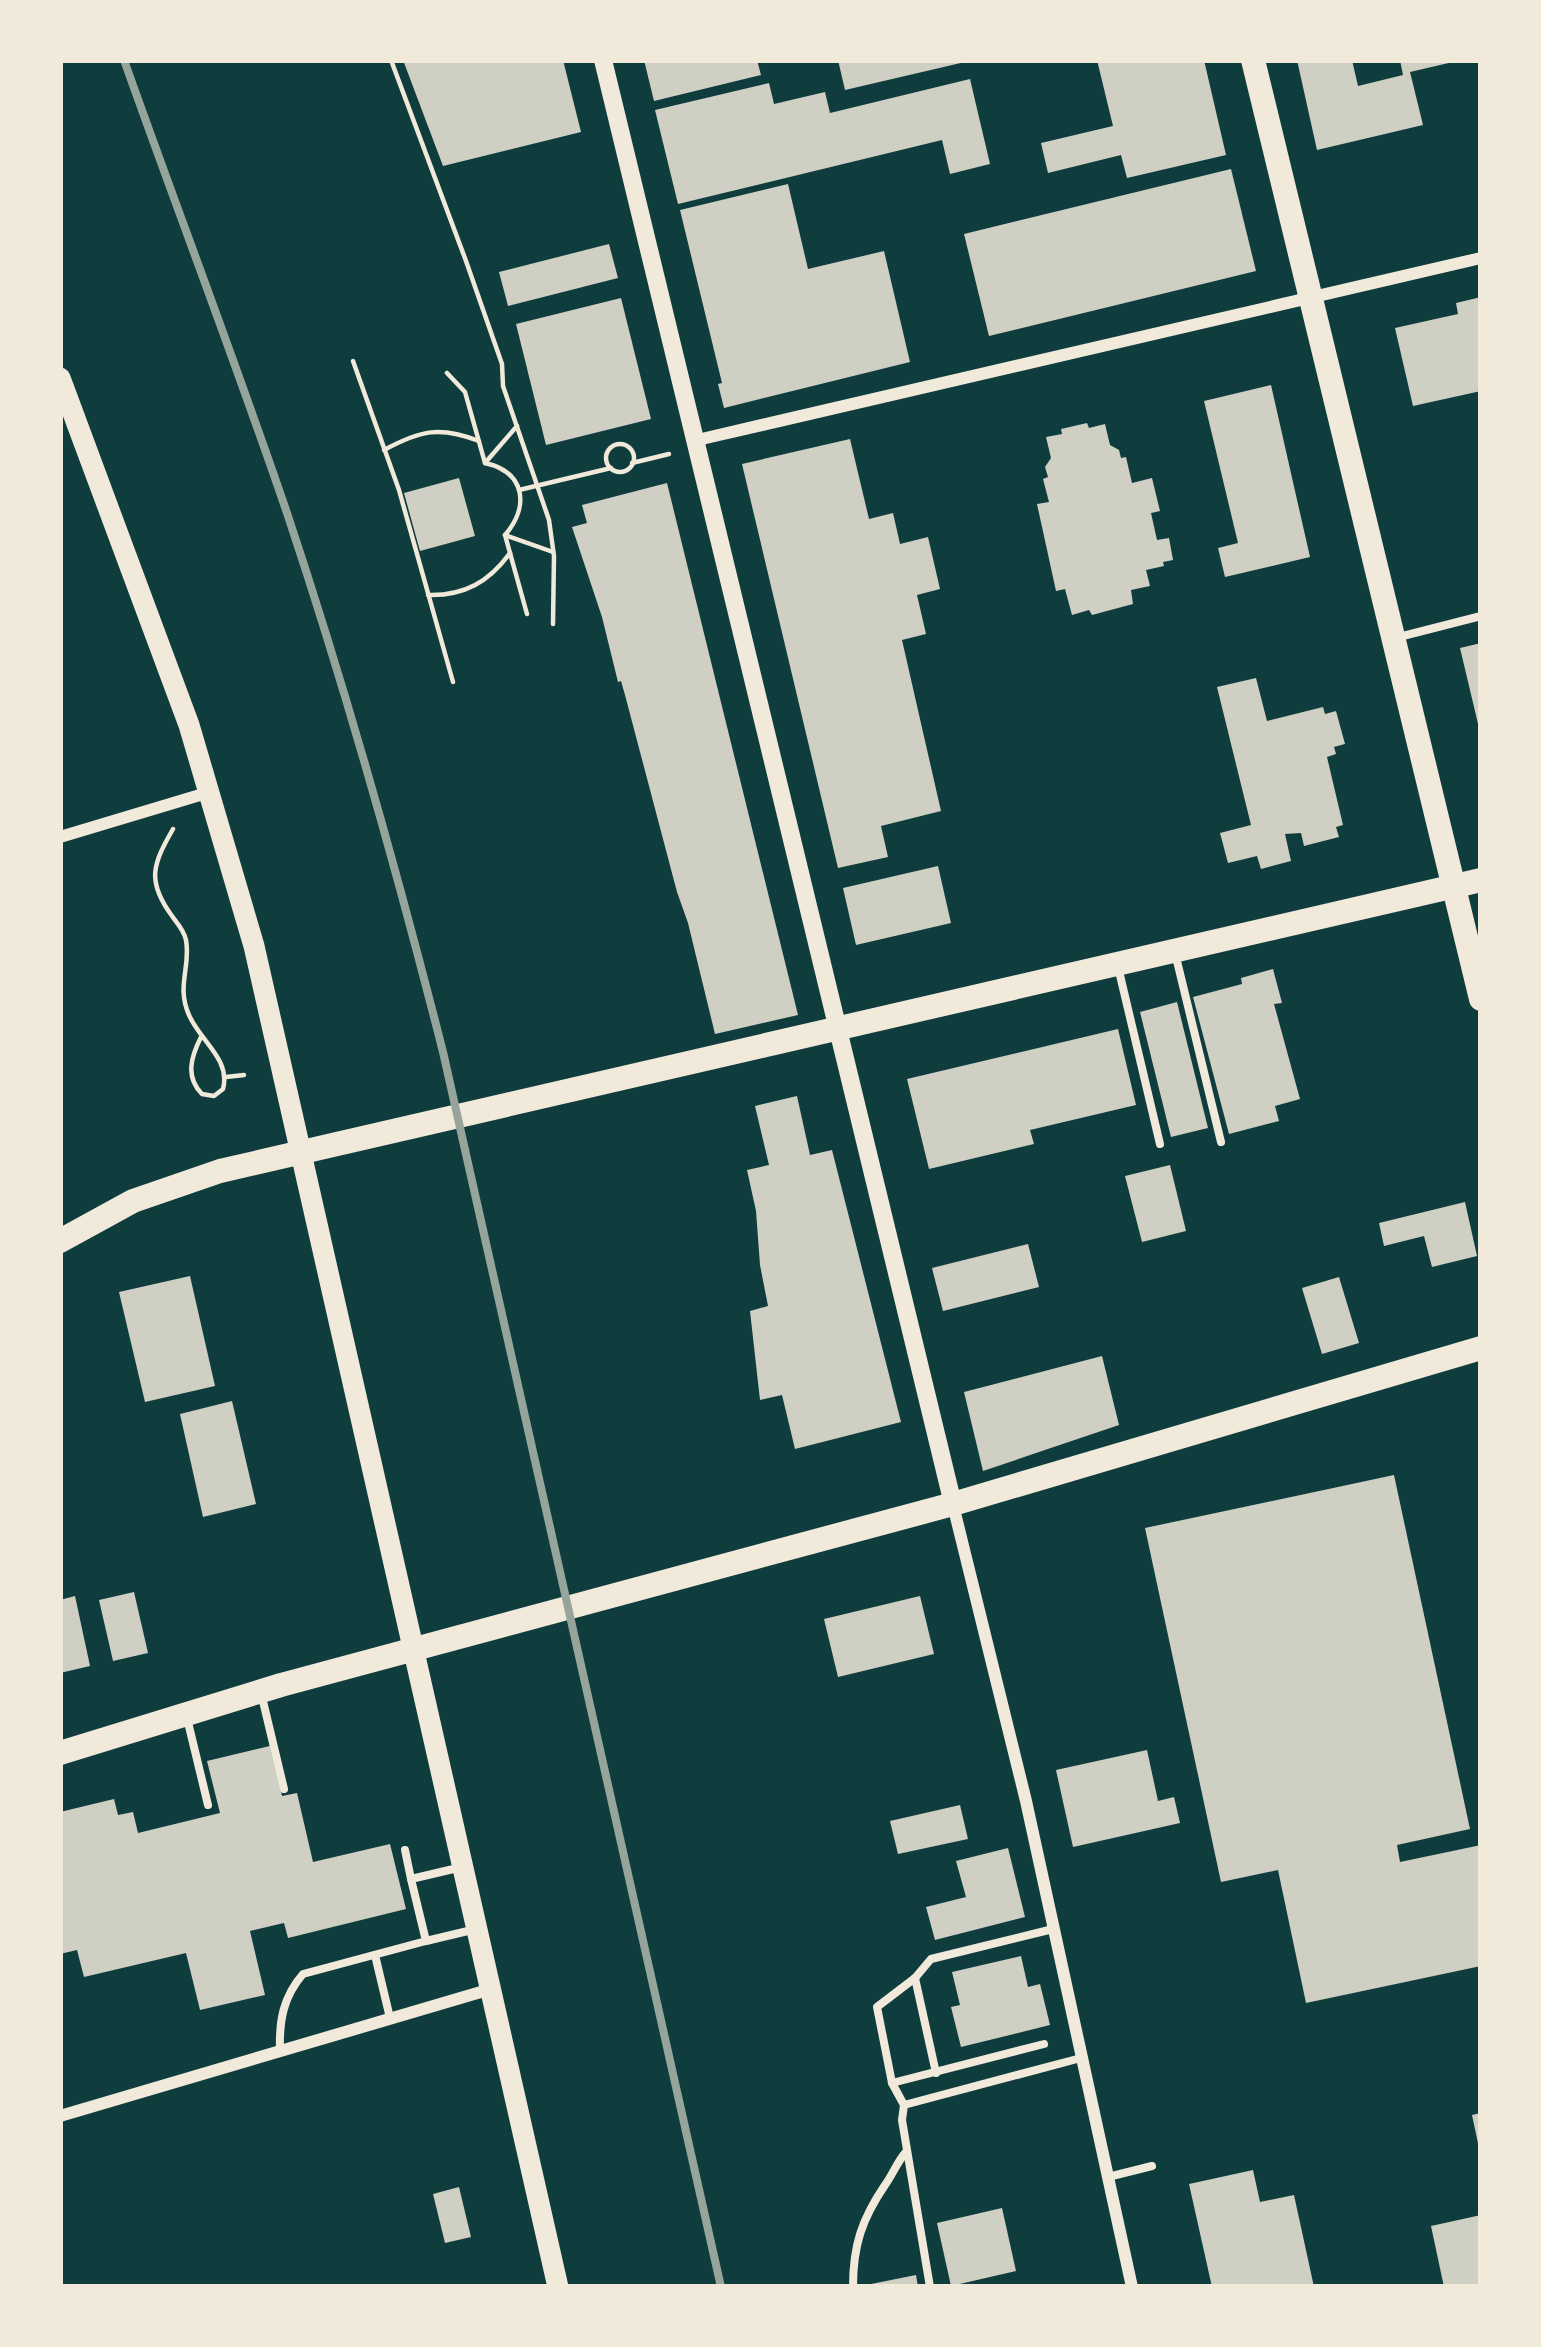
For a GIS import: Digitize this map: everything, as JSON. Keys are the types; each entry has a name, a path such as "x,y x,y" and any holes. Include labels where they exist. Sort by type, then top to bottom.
{"main road":[{"path":"1253,60 1481,999"},
{"path":"60,379 65,406 172,678 254,946 558,2287"},
{"path":"60,1241 133,1201 220,1171 1481,880"},
{"path":"60,1753 261,1691 953,1504 1481,1348"}],"street":[{"path":"603,60 1026,1801 1132,2287"},
{"path":"693,441 1481,258"},
{"path":"60,837 210,792"},
{"path":"60,2116 492,1989"}],"lane":[{"path":"1393,638 1481,616"},
{"path":"1174,952 1221,1142"},
{"path":"1117,964 1160,1144"},
{"path":"261,1691 284,1789"},
{"path":"186,1714 208,1804"},
{"path":"405,1850 426,1941"},
{"path":"411,1880 464,1866"},
{"path":"280,2051 284,2005 303,1974 478,1929"},
{"path":"930,2287 902,2120 904,2105 892,2083 878,2007 916,1978 931,1958 1054,1929"},
{"path":"374,1955 390,2019"},
{"path":"916,1978 936,2073"},
{"path":"892,2083 1044,2044"},
{"path":"904,2105 1081,2058"},
{"path":"853,2287 860,2230 872,2202 907,2150"},
{"path":"1108,2176 1152,2166"}],"path":[{"path":"391,60 502,364 503,386 549,520 553,624"},
{"path":"353,361 453,682"},
{"path":"447,373 465,392 485,463"},
{"path":"485,463 517,426"},
{"path":"384,450 431,431 479,441"},
{"path":"519,490 611,468 624,471 634,457 630,449 618,444 610,448 606,455 611,468"},
{"path":"632,463 669,454"},
{"path":"485,463 503,469 519,490 520,511 505,535 527,614"},
{"path":"505,535 553,552"},
{"path":"428,595 454,593 481,583 510,553"},
{"path":"172,829 156,858 154,879 160,898 184,933 182,992 188,1012 226,1077 223,1089 207,1096 196,1090 190,1073 201,1037"},
{"path":"226,1077 244,1075"}],"building":[{"path":"403,60 563,60 581,132 443,166"},
{"path":"644,60 757,60 761,75 654,101"},
{"path":"838,60 965,60 965,62 845,90"},
{"path":"1097,60 1204,60 1226,155 1127,178 1121,155 1048,173 1041,143 1113,126"},
{"path":"1297,60 1352,60 1358,86 1403,75 1400,60 1453,62 1410,72 1423,125 1317,150"},
{"path":"970,79 990,164 950,174 942,140 678,204 655,110 769,83 774,104 825,92 830,113"},
{"path":"1231,169 1256,271 989,336 964,234"},
{"path":"788,184 808,269 884,251 910,362 724,408 680,210"},
{"path":"609,244 618,278 508,306 499,272"},
{"path":"1481,297 1481,391 1413,406 1395,328 1458,314 1456,303"},
{"path":"621,298 651,419 546,445 516,324"},
{"path":"1271,385 1310,557 1225,577 1218,548 1238,543 1204,401"},
{"path":"1087,423 1089,428 1105,424 1110,445 1119,450 1121,458 1126,457 1132,483 1152,478 1160,511 1151,513 1157,540 1169,538 1173,560 1146,570 1150,586 1131,590 1133,604 1072,615 1065,589 1056,591 1037,504 1049,502 1043,479 1048,477 1045,467 1051,458 1046,437"},
{"path":"850,439 869,519 893,513 900,544 928,537 940,589 917,595 926,634 902,640 941,811 881,826 888,857 838,868 742,464"},
{"path":"459,478 475,536 420,551 404,493"},
{"path":"667,483 798,1015 715,1034 625,695 572,527 587,523 582,505"},
{"path":"1481,643 1481,728 1479,728 1460,648"},
{"path":"1256,678 1267,721 1323,707 1325,714 1336,711 1345,744 1334,747 1336,754 1327,757 1343,825 1336,827 1339,837 1304,846 1301,833 1285,834 1291,861 1261,869 1257,856 1228,863 1220,833 1251,825 1217,687"},
{"path":"938,866 951,923 856,945 843,888"},
{"path":"1273,969 1282,1003 1274,1004 1300,1099 1275,1106 1279,1121 1229,1134 1193,997 1242,984 1241,978"},
{"path":"1177,1002 1208,1128 1171,1137 1140,1012"},
{"path":"1118,1029 1136,1105 1030,1130 1034,1144 929,1169 907,1079"},
{"path":"797,1096 810,1155 832,1150 901,1422 795,1449 782,1395 760,1400 750,1311 768,1306 747,1170 769,1165 755,1106"},
{"path":"1170,1165 1186,1231 1142,1242 1125,1176"},
{"path":"1465,1202 1477,1256 1432,1267 1424,1236 1384,1246 1379,1223"},
{"path":"1028,1244 1039,1287 943,1311 932,1268"},
{"path":"190,1276 215,1386 145,1402 119,1292"},
{"path":"1339,1277 1359,1343 1322,1354 1302,1288"},
{"path":"1102,1356 1119,1425 983,1471 964,1392"},
{"path":"232,1401 256,1504 203,1517 180,1414"},
{"path":"1394,1475 1470,1829 1397,1845 1400,1862 1481,1845 1481,1966 1306,2003 1278,1870 1221,1882 1145,1528"},
{"path":"134,1592 148,1653 113,1661 99,1600"},
{"path":"75,1596 90,1666 60,1673 60,1600"},
{"path":"920,1596 934,1654 838,1677 824,1619"},
{"path":"270,1746 282,1796 297,1793 313,1862 390,1844 406,1909 288,1938 284,1923 250,1931 265,1995 200,2010 186,1953 84,1977 77,1950 60,1954 60,1812 114,1799 118,1815 133,1812 138,1833 220,1813 207,1761"},
{"path":"1147,1750 1158,1801 1174,1797 1180,1823 1073,1847 1056,1770"},
{"path":"960,1805 968,1839 898,1854 890,1821"},
{"path":"1008,1848 1025,1917 935,1940 926,1907 966,1897 956,1861"},
{"path":"1021,1956 1028,1987 1040,1984 1050,2025 961,2047 951,2007 960,2005 952,1972"},
{"path":"1481,2113 1481,2148 1479,2148 1472,2115"},
{"path":"1253,2170 1260,2202 1294,2195 1314,2287 1212,2287 1189,2184"},
{"path":"459,2187 471,2237 445,2243 433,2194"},
{"path":"1002,2208 1016,2271 951,2286 937,2223"},
{"path":"1481,2215 1481,2287 1444,2287 1431,2226"},
{"path":"916,2275 918,2287 866,2287 866,2285"}],"railway":[{"path":"124,60 288,516 408,917 443,1052 721,2287"}]}
